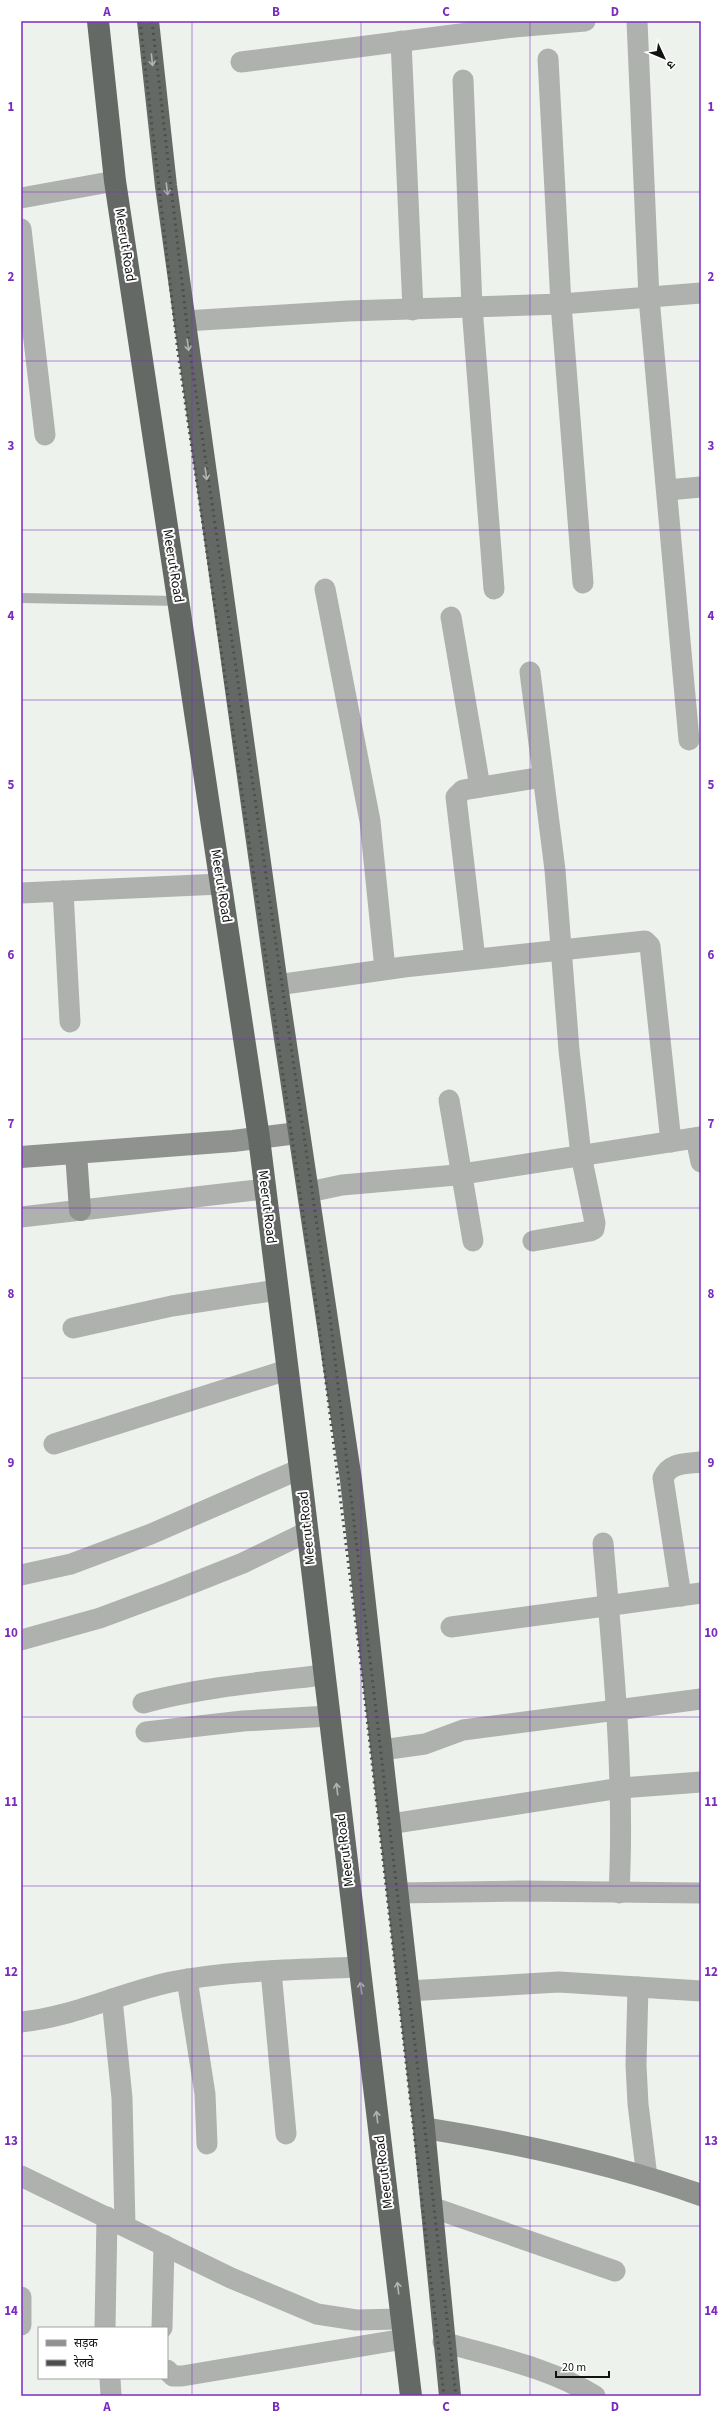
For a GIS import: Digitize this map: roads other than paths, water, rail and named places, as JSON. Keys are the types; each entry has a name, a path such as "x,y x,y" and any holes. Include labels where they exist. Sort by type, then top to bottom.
{"highway":[{"name":"Meerut Road","path":"98,21 115,182 259,1138 411,2396"},
{"path":"148,21 166,186 298,1133 309,1192 352,1480 424,2128 443,2342 450,2396"}],"street":[{"path":"241,62 514,27 585,21"},
{"path":"637,21 649,298 689,740"},
{"path":"401,41 414,310"},
{"path":"548,59 561,304 583,583"},
{"path":"462,80 472,307 494,589"},
{"path":"21,198 115,182"},
{"path":"21,229 28,344 45,435"},
{"path":"185,321 348,311 561,304 701,293"},
{"path":"667,490 701,487"},
{"path":"325,589 370,821 385,970"},
{"path":"451,617 480,787"},
{"path":"530,672 555,870 561,949 581,1155 595,1223 594,1229 590,1231 533,1242"},
{"path":"474,959 456,798 463,790 543,777"},
{"path":"21,893 221,884"},
{"path":"63,891 70,1022"},
{"path":"278,985 474,959 640,940 645,941 650,946 671,1142"},
{"path":"449,1100 473,1241"},
{"path":"21,1157 259,1138 298,1133"},
{"path":"309,1192 342,1185 462,1174 699,1137 701,1162"},
{"path":"76,1153 80,1210"},
{"path":"21,1217 265,1189"},
{"path":"73,1328 172,1306 277,1290"},
{"path":"54,1444 287,1370"},
{"path":"451,1627 691,1595 663,1478 668,1468 701,1462"},
{"path":"21,1575 71,1564 145,1536 300,1469"},
{"path":"21,1640 100,1618 170,1592 243,1563 307,1532"},
{"path":"603,1543 621,1788 622,1839 619,1893"},
{"path":"143,1704 168,1696 324,1675"},
{"path":"382,1750 426,1744 463,1730 701,1700"},
{"path":"146,1732 243,1721 328,1716"},
{"path":"390,1824 621,1788 701,1782"},
{"path":"398,1893 522,1891 701,1893"},
{"path":"21,2022 56,2017 149,1987 208,1975 359,1967"},
{"path":"271,1971 286,2134"},
{"path":"187,1979 204,2088 207,2144"},
{"path":"408,1991 543,1982 701,1991"},
{"path":"638,1987 636,2065 638,2104 647,2177"},
{"path":"105,2327 116,2221 122,2098 112,1999"},
{"path":"424,2128 550,2151 647,2177 701,2195"},
{"path":"21,2176 244,2284 317,2314 403,2329"},
{"path":"431,2207 615,2271"},
{"path":"162,2327 164,2245"},
{"path":"21,2297 21,2324"},
{"path":"168,2371 173,2376 182,2376 403,2329"},
{"path":"443,2342 551,2373 575,2384 595,2396"},
{"path":"110,2379 111,2396"}],"lane":[{"path":"21,598 178,601"}],"railway":[{"path":"140,21 178,353 317,1310 360,1657 444,2396"},
{"path":"152,21 190,352 329,1308 456,2396"}]}
